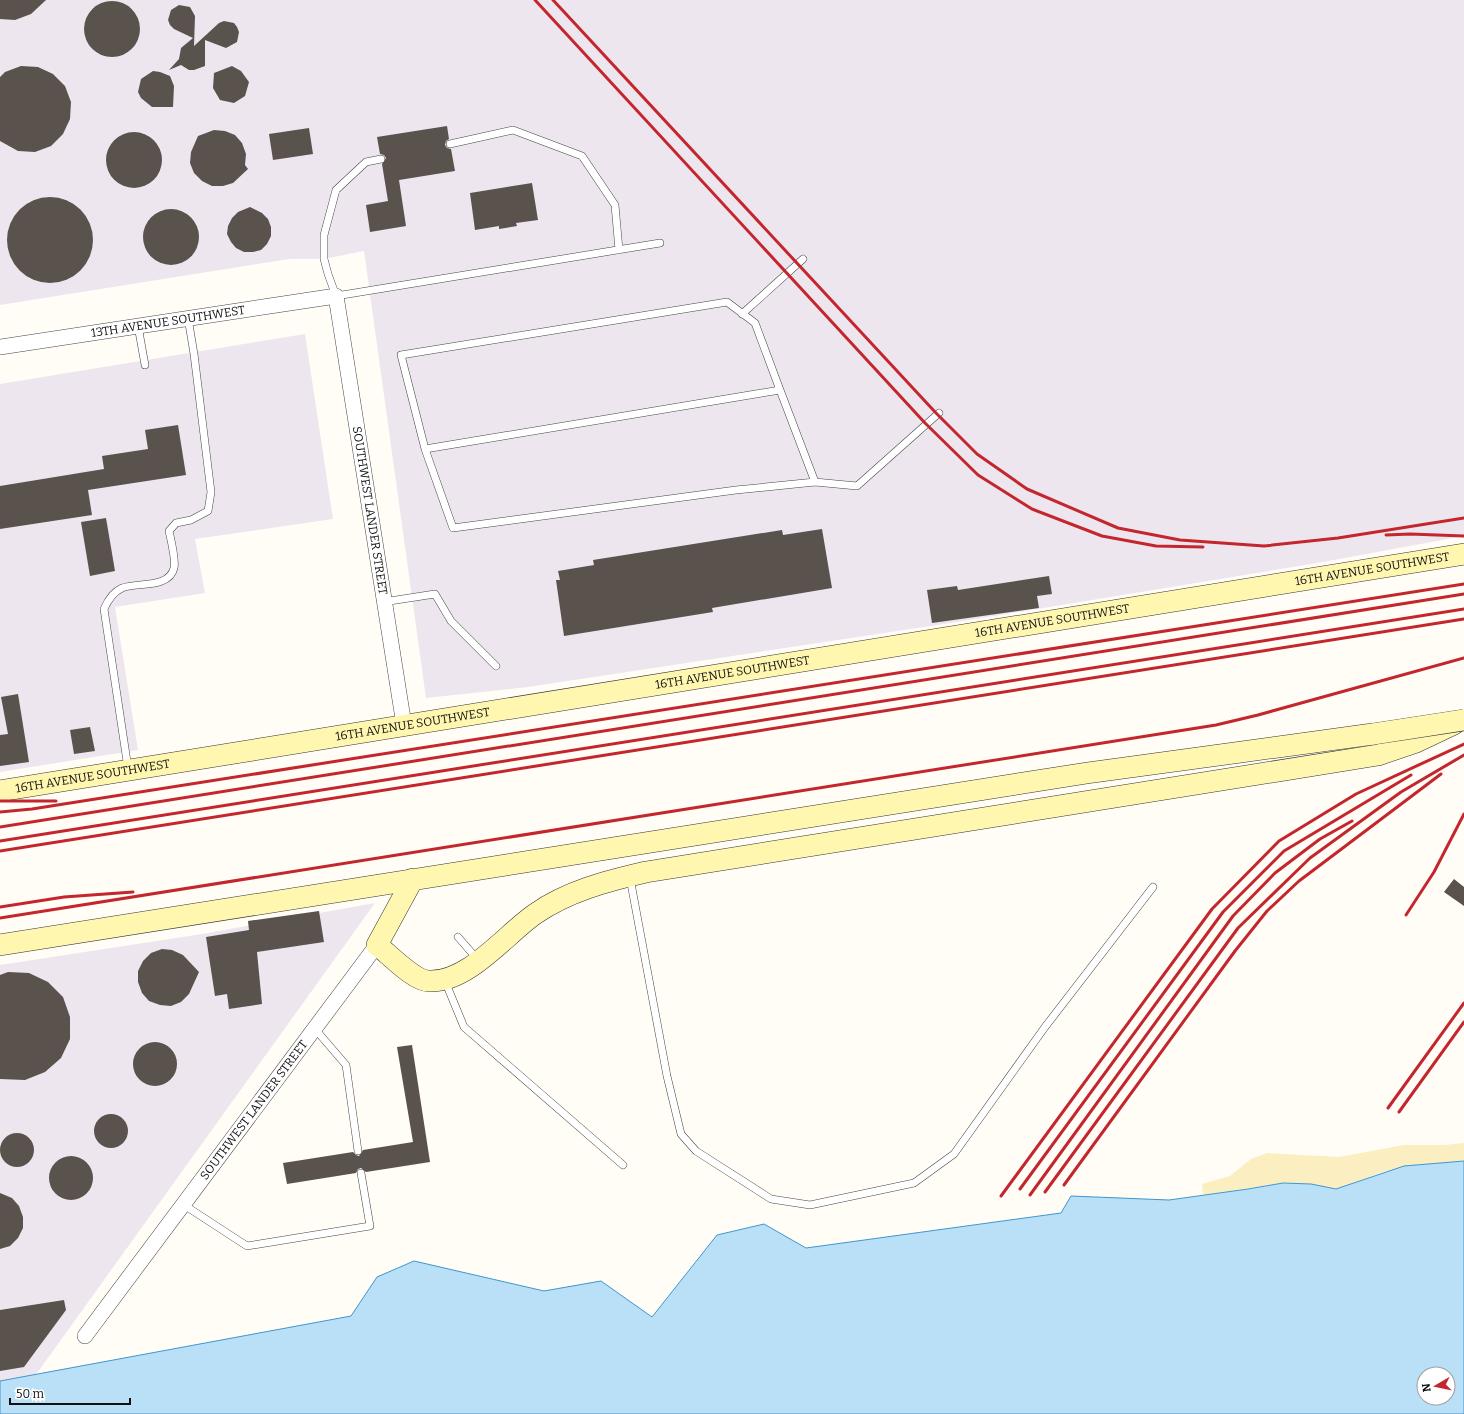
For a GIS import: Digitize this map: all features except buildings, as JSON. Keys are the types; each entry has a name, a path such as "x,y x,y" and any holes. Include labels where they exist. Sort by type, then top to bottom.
{"street":[{"name":"13TH AVENUE SOUTHWEST","path":"0,347 336,296"},
{"name":"SOUTHWEST LANDER STREET","path":"336,296 383,602 404,725"},
{"name":"16TH AVENUE SOUTHWEST","path":"0,791 128,769 1464,554"},
{"path":"0,945 1087,773 1464,720"},
{"path":"378,945 414,976 428,982 444,980 465,972 542,910 570,894 630,876 1378,755 1416,742 1464,720"},
{"name":"SOUTHWEST LANDER STREET","path":"85,1336 378,945 413,879"}],"lane":[{"path":"450,144 513,130 582,156 615,204 619,250"},
{"path":"381,159 366,162 336,190 324,235 324,259 336,296 660,243"},
{"path":"742,314 803,259"},
{"path":"815,482 755,323 727,302 401,355 425,449 452,528 736,490 815,482 857,486 939,413"},
{"path":"128,769 104,608 109,598 122,588 152,584 169,577 174,567 169,531 176,523 191,520 208,511 211,492 194,354 188,318"},
{"path":"138,326 145,365"},
{"path":"425,449 780,390"},
{"path":"383,602 435,594 451,621 496,666"},
{"path":"630,876 667,1076 681,1134 696,1151 771,1199 810,1205 914,1183 954,1154 1045,1027 1152,887"},
{"path":"458,937 478,961"},
{"path":"444,980 464,1027 623,1165"},
{"path":"315,1029 346,1065 358,1151"},
{"path":"184,1205 247,1246 370,1226 361,1173"}],"shaded area":[{"path":"0,0 1464,0 1464,536 1323,562 970,620 528,687 426,698 364,251 324,259 289,259 0,305"},
{"path":"305,334 333,519 195,539 205,593 115,607 138,750 0,772 0,384"},
{"path":"375,903 35,1376 0,1381 0,965 202,934"}],"sand":[{"path":"1464,1143 1464,1161 1404,1166 1379,1173 1341,1188 1330,1189 1311,1184 1283,1183 1203,1195 1202,1184 1230,1176 1251,1159 1267,1153 1339,1157 1404,1145 1444,1145"}],"water":[{"path":"1464,1161 1464,1414 0,1414 0,1381 351,1316 377,1277 414,1261 544,1291 601,1281 652,1317 717,1235 764,1224 806,1248 1061,1213 1071,1196 1169,1200 1283,1183 1311,1184 1336,1189 1404,1166"}],"railway":[{"path":"535,0 925,423 978,475 1032,509 1102,536 1156,546 1203,547"},
{"path":"553,0 936,413 977,454 1027,489 1118,528 1180,540 1264,546 1338,538 1464,518"},
{"path":"1386,535 1410,534 1464,536"},
{"path":"0,812 32,809 1464,584"},
{"path":"0,827 1464,594"},
{"path":"0,841 1464,609"},
{"path":"0,851 1464,619"},
{"path":"0,918 1216,725 1258,715 1464,658"},
{"path":"1001,1196 1212,909 1279,841 1356,794 1464,744"},
{"path":"1045,1192 1238,928 1310,858 1401,792 1464,755"},
{"path":"1064,1185 1235,951 1267,911 1299,881 1441,774"},
{"path":"1020,1189 1223,912 1284,851 1411,775"},
{"path":"0,801 56,801"},
{"path":"1406,915 1434,872 1464,814"},
{"path":"1030,1195 1233,916 1275,873 1320,839 1352,821"},
{"path":"0,907 64,897 133,892"},
{"path":"1388,1108 1464,1003"},
{"path":"1399,1112 1464,1022"}]}
